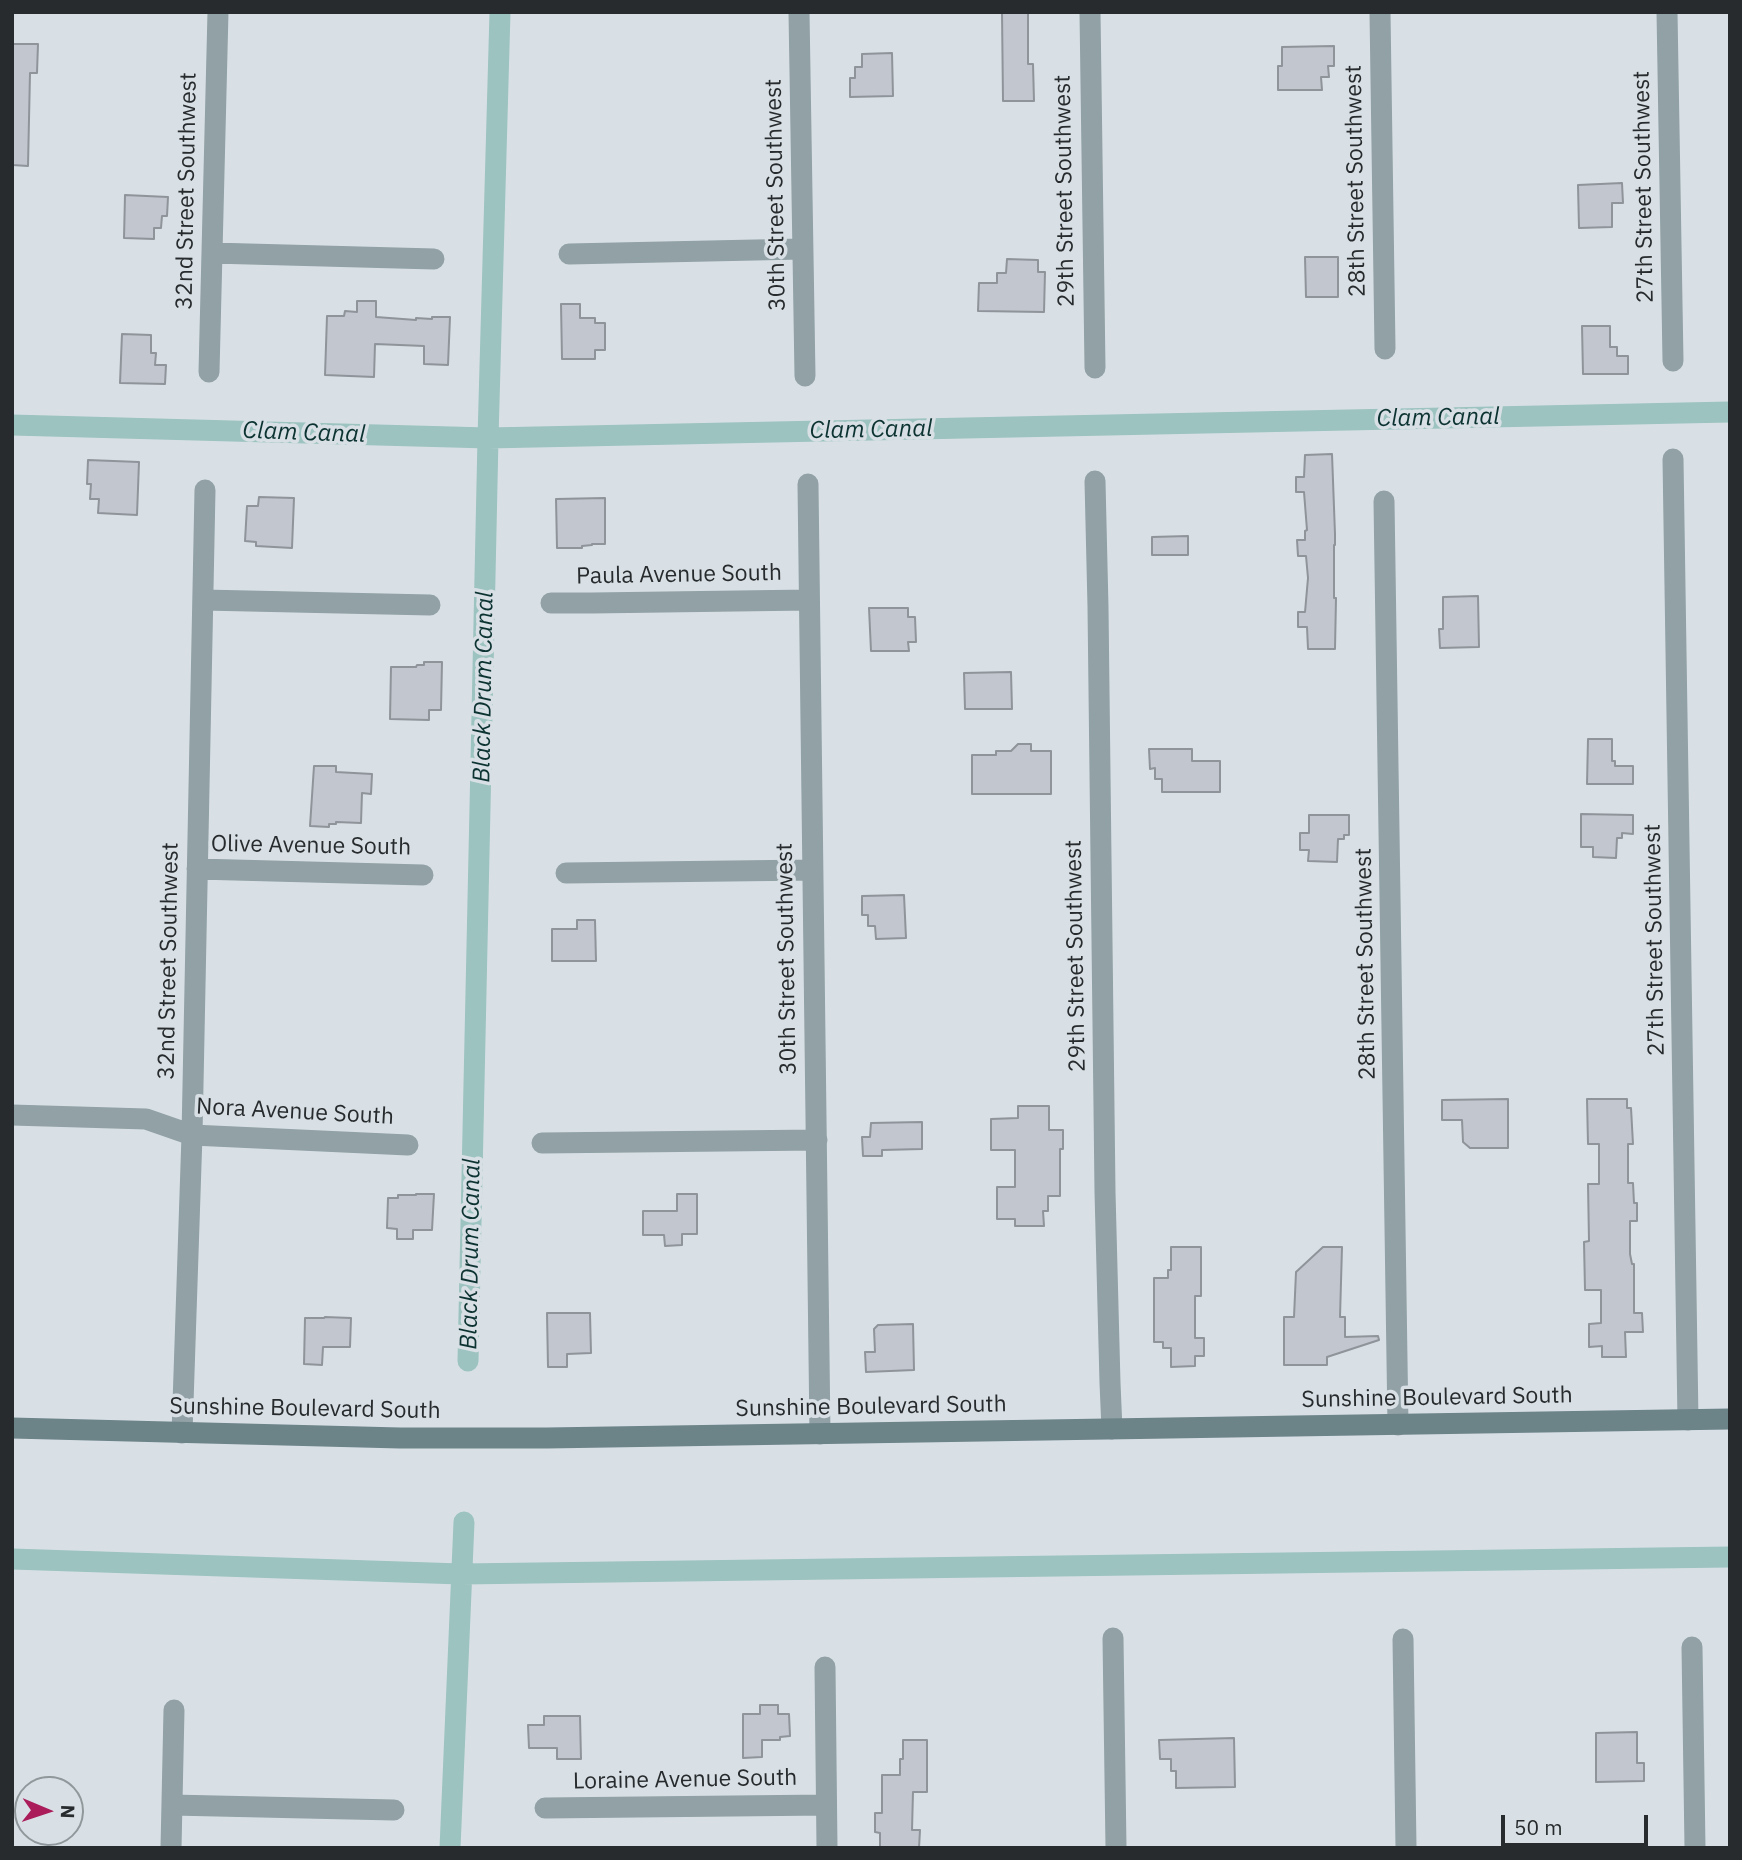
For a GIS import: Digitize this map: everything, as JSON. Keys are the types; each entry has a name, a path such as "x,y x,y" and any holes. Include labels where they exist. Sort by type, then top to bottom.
{"street":[{"name":"32nd Street Southwest","path":"209,372 218,12"},
{"name":"30th Street Southwest","path":"799,12 805,376"},
{"name":"29th Street Southwest","path":"1090,12 1095,368"},
{"name":"28th Street Southwest","path":"1380,12 1385,349"},
{"name":"27th Street Southwest","path":"1667,12 1673,361"},
{"path":"569,254 802,249"},
{"path":"212,253 434,259"},
{"name":"27th Street Southwest","path":"1673,458 1688,1420"},
{"name":"29th Street Southwest","path":"1095,481 1105,1192 1112,1429"},
{"name":"30th Street Southwest","path":"808,484 820,1434"},
{"name":"32nd Street Southwest","path":"182,1433 192,1135 205,489"},
{"name":"28th Street Southwest","path":"1384,501 1398,1425"},
{"path":"203,600 430,605"},
{"name":"Paula Avenue South","path":"551,603 809,600"},
{"name":"Olive Avenue South","path":"197,869 423,875"},
{"path":"566,873 812,870"},
{"name":"Nora Avenue South","path":"12,1115 146,1119 192,1135 408,1145"},
{"path":"542,1143 817,1140"},
{"name":"Sunshine Boulevard South","path":"12,1428 400,1438 506,1438 1730,1419"},
{"path":"1113,1638 1116,1848"},
{"path":"1403,1640 1406,1848"},
{"path":"1692,1647 1695,1848"},
{"path":"825,1667 827,1848"},
{"path":"171,1848 174,1710"},
{"path":"172,1805 394,1810"},
{"name":"Loraine Avenue South","path":"545,1808 826,1805"}],"building":[{"path":"1002,12 1028,12 1028,64 1033,64 1034,101 1003,101"},
{"path":"12,44 38,44 37,73 30,73 28,166 12,165"},
{"path":"1334,46 1334,66 1328,66 1329,77 1321,77 1322,90 1278,90 1278,66 1282,66 1282,47"},
{"path":"892,53 893,96 850,97 850,78 855,78 855,67 862,67 862,54"},
{"path":"1622,183 1623,203 1612,203 1612,227 1579,228 1578,185"},
{"path":"125,195 168,197 167,216 162,216 161,228 154,228 154,239 124,238"},
{"path":"1305,257 1338,257 1338,297 1306,297"},
{"path":"1007,259 1038,260 1038,272 1045,272 1044,312 978,311 979,283 997,283 997,273 1006,273"},
{"path":"357,301 376,301 376,317 416,320 450,317 448,365 424,364 424,346 375,344 374,377 325,375 327,316 344,316 345,311 357,312"},
{"path":"561,304 580,304 580,318 595,318 595,323 605,323 605,350 595,350 595,359 562,359"},
{"path":"1582,326 1610,326 1610,347 1617,347 1617,356 1628,356 1628,374 1583,374"},
{"path":"122,334 151,335 151,353 156,353 155,365 166,365 165,384 120,383"},
{"path":"1332,454 1335,649 1308,649 1307,627 1298,627 1298,612 1305,612 1308,578 1306,556 1298,556 1297,540 1305,540 1307,530 1304,492 1296,492 1296,477 1304,477 1305,455"},
{"path":"88,460 139,462 137,515 98,513 99,499 90,499 91,484 87,484"},
{"path":"259,497 294,498 292,548 256,546 256,542 245,541 247,506 258,506"},
{"path":"605,498 605,544 557,548 556,499"},
{"path":"1188,536 1188,555 1152,555 1152,537"},
{"path":"1478,596 1479,647 1440,648 1439,629 1443,629 1443,597"},
{"path":"869,608 908,608 908,617 915,617 916,642 908,642 909,651 871,651"},
{"path":"424,662 442,662 441,710 429,710 429,720 390,719 391,667 416,667 424,665"},
{"path":"1011,672 1012,709 965,709 964,673"},
{"path":"1588,739 1612,739 1612,761 1615,761 1615,766 1633,766 1633,784 1587,784"},
{"path":"1018,744 1031,744 1031,751 1051,751 1051,794 972,794 972,755 996,755 996,751 1011,751"},
{"path":"1149,749 1192,749 1192,761 1220,761 1220,792 1162,792 1162,779 1155,779 1155,768 1150,769"},
{"path":"314,766 336,766 336,772 372,774 371,794 362,793 361,823 336,822 329,824 329,827 310,826"},
{"path":"1581,814 1633,815 1633,834 1622,833 1622,838 1617,838 1616,858 1593,857 1593,847 1581,847"},
{"path":"1309,815 1349,815 1349,835 1338,839 1337,862 1308,861 1309,850 1300,850 1300,833 1309,833"},
{"path":"904,895 906,938 876,939 875,926 868,926 868,915 862,915 862,896"},
{"path":"577,920 595,920 596,961 552,961 552,929 577,929"},
{"path":"1508,1099 1508,1148 1470,1148 1463,1142 1462,1120 1442,1120 1442,1100"},
{"path":"1587,1099 1627,1099 1627,1108 1631,1108 1633,1144 1628,1144 1628,1183 1633,1183 1637,1221 1630,1221 1630,1254 1634,1264 1634,1313 1642,1313 1643,1332 1625,1332 1626,1357 1602,1357 1602,1346 1589,1347 1589,1324 1601,1323 1601,1290 1585,1290 1584,1242 1589,1241 1588,1184 1599,1184 1599,1144 1588,1144"},
{"path":"1018,1106 1049,1106 1049,1130 1063,1130 1063,1149 1060,1149 1060,1196 1048,1196 1048,1211 1043,1211 1044,1226 1015,1226 1015,1219 997,1219 997,1187 1015,1187 1015,1150 991,1150 991,1119 1018,1118"},
{"path":"922,1122 922,1149 882,1150 882,1156 863,1156 862,1137 870,1137 871,1123"},
{"path":"434,1194 432,1230 413,1230 413,1239 397,1239 397,1229 387,1228 388,1198"},
{"path":"677,1194 697,1194 697,1234 682,1234 682,1245 665,1246 664,1235 643,1235 643,1211 677,1211"},
{"path":"1171,1247 1201,1247 1201,1296 1195,1296 1195,1338 1204,1338 1204,1356 1195,1356 1195,1366 1171,1367 1171,1348 1163,1348 1163,1342 1154,1342 1154,1278 1168,1278 1168,1270 1171,1270"},
{"path":"1323,1247 1342,1247 1340,1317 1345,1317 1345,1337 1378,1336 1379,1340 1327,1357 1327,1365 1284,1365 1284,1317 1294,1317 1296,1272"},
{"path":"547,1313 590,1313 591,1353 567,1354 567,1367 548,1367"},
{"path":"305,1318 351,1318 350,1347 323,1347 322,1365 304,1364"},
{"path":"913,1324 914,1370 866,1372 865,1352 875,1352 874,1329 878,1325"},
{"path":"760,1705 778,1705 778,1714 789,1714 790,1736 780,1737 780,1740 762,1740 762,1757 743,1758 743,1714 760,1714"},
{"path":"544,1716 580,1716 581,1759 557,1759 557,1748 529,1748 528,1725 544,1725"},
{"path":"1637,1732 1637,1763 1644,1763 1644,1781 1596,1782 1596,1733"},
{"path":"1234,1738 1235,1787 1176,1788 1176,1771 1171,1771 1171,1759 1160,1759 1159,1740"},
{"path":"903,1740 927,1740 927,1792 913,1792 912,1830 920,1830 919,1848 880,1848 880,1833 875,1832 875,1813 882,1813 882,1775 900,1775"}],"waterway":[{"name":"Black Drum Canal","path":"468,1361 500,12"},
{"name":"Clam Canal","path":"12,425 488,438 1730,412"},
{"name":"Black Drum Canal","path":"450,1848 464,1522"},
{"path":"12,1559 461,1574 1730,1557"}]}
